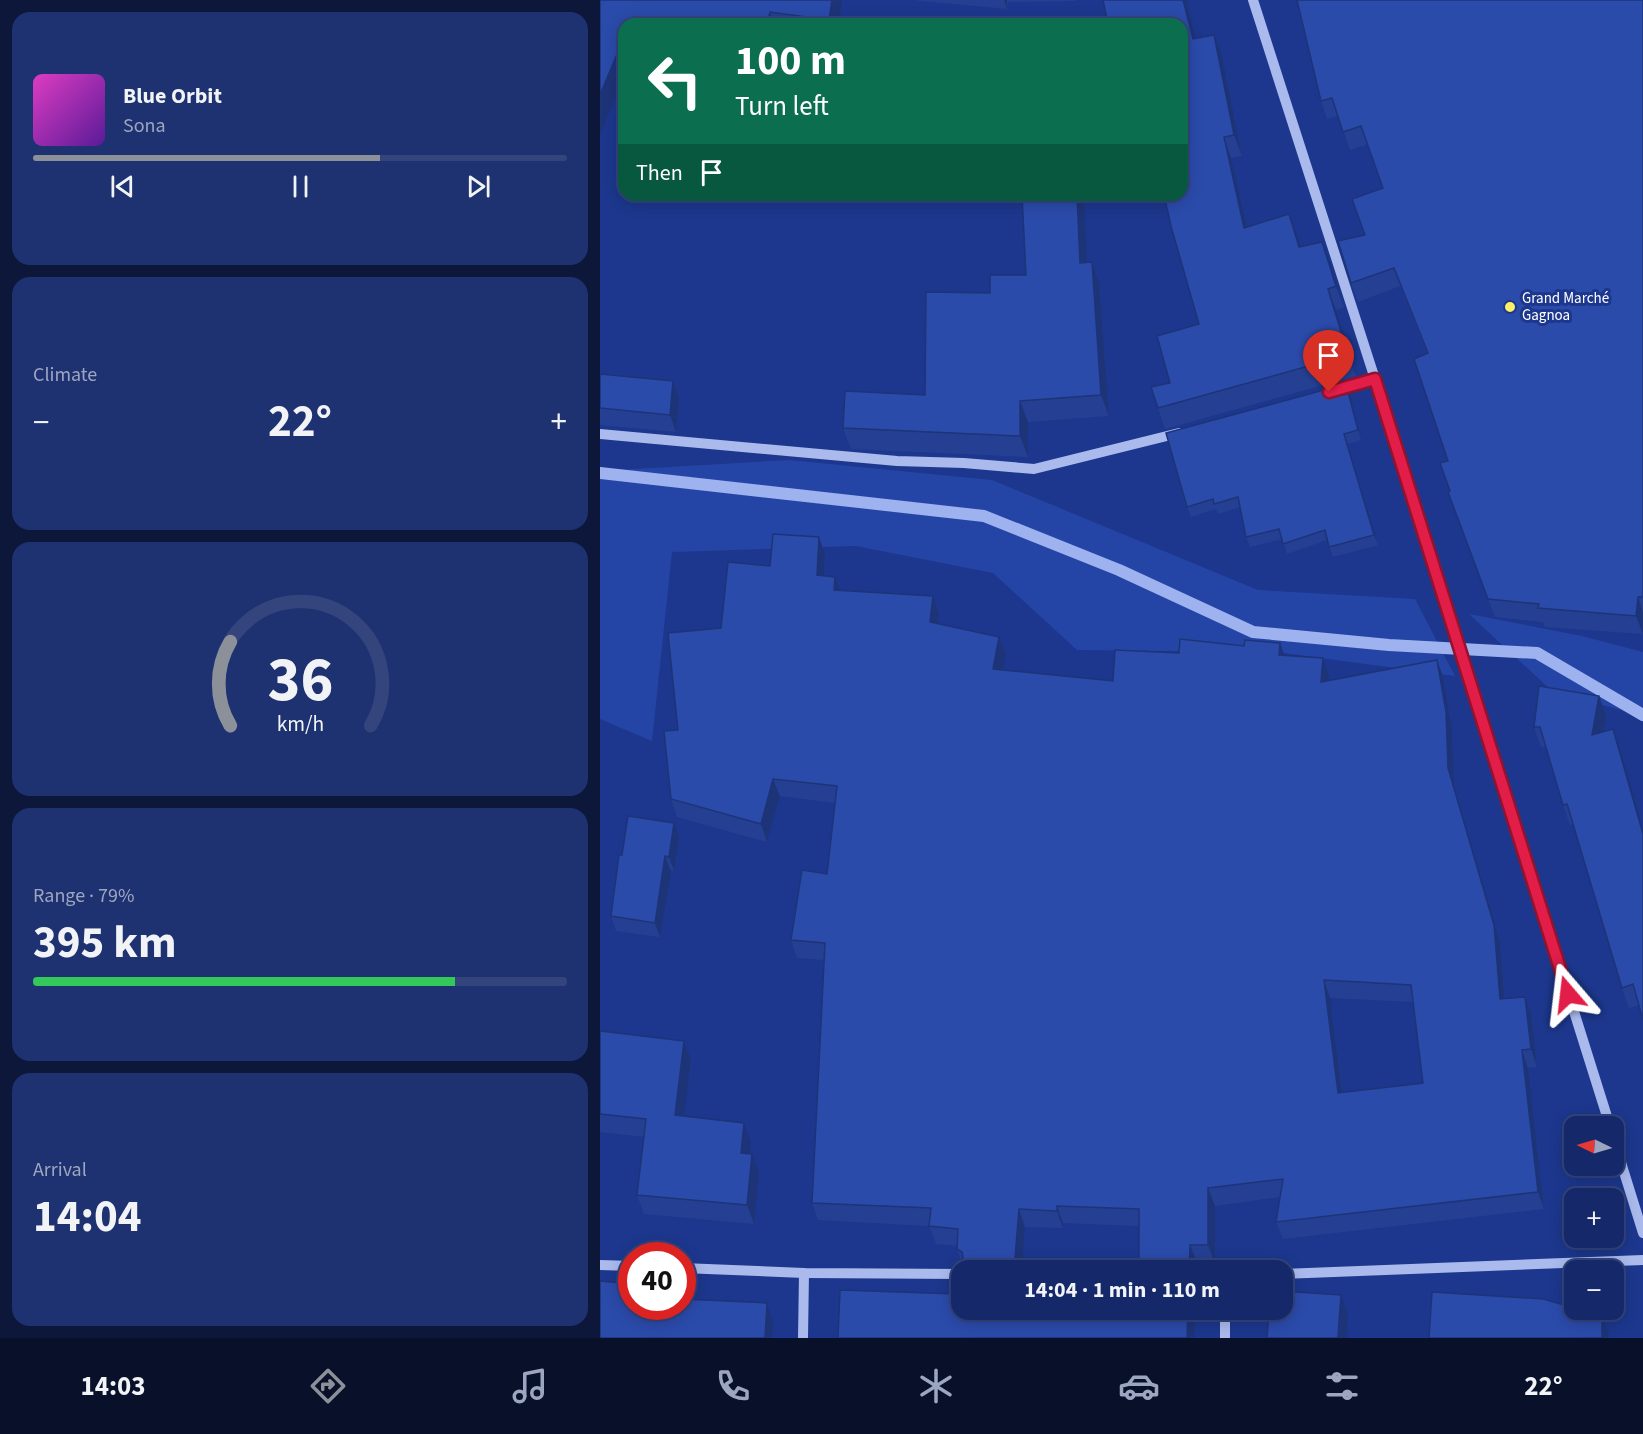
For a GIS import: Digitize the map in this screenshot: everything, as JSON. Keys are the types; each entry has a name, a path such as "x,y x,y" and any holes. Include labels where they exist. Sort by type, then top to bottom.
{"street":[{"path":"1253,0 1472,684 1607,1116"},
{"path":"1329,392 1375,379"},
{"path":"600,434 897,461 964,463 1034,469 1192,430"},
{"path":"1624,1172 1643,1233"},
{"path":"1293,1274 1643,1260"},
{"path":"600,1265 618,1266"},
{"path":"696,1269 804,1273 951,1274"},
{"path":"803,1338 804,1273"},
{"path":"1225,1320 1225,1338"}],"shaded area":[{"path":"789,460 992,480 1258,590 1415,599 1455,676 1276,652 1077,650 993,573 856,546 672,552 652,741 600,719 600,471"},
{"path":"1469,614 1582,636 1643,652 1643,722 1628,712 1552,691"}],"building":[{"path":"600,0 832,0 829,18 770,12 768,18 618,18 618,52 600,95"},
{"path":"1103,0 1183,0 1188,18 1107,18"},
{"name":"Grand Marché Gagnoa","path":"1297,0 1643,0 1643,597 1638,597 1636,616 1538,608 1539,604 1488,599 1448,492 1450,491 1440,463 1448,461 1414,359 1428,353 1394,268 1351,283 1338,241 1365,235 1352,199 1383,188 1361,126 1343,132 1332,98 1321,101"},
{"path":"1188,20 1193,39 1214,35 1234,135 1224,137 1244,228 1289,214 1299,247 1322,242 1336,286 1328,289 1348,355 1158,408 1151,387 1170,383 1157,336 1199,324 1165,201 1188,201"},
{"path":"1022,201 1077,201 1080,263 1092,262 1101,395 1020,401 1020,436 843,428 845,391 925,395 926,292 990,293 990,275 1026,275"},
{"path":"600,374 673,381 670,415 600,408"},
{"path":"1346,384 1358,430 1344,434 1374,535 1329,547 1325,530 1283,544 1279,529 1246,537 1238,497 1214,504 1213,499 1187,507 1166,433"},
{"path":"773,534 819,537 817,575 835,577 834,590 933,596 930,622 999,637 993,669 1113,681 1115,650 1179,653 1180,639 1244,646 1245,640 1280,643 1279,655 1323,658 1321,682 1437,660 1446,712 1448,768 1494,925 1500,999 1525,997 1531,1049 1522,1050 1538,1192 1276,1222 1283,1179 1208,1188 1208,1245 1190,1245 1189,1260 1139,1260 1139,1209 1057,1206 1057,1211 1019,1209 1015,1260 962,1260 962,1252 957,1249 958,1229 929,1226 931,1208 812,1203 825,943 791,940 802,870 827,874 837,786 773,779 761,824 671,799 664,731 678,730 668,633 721,628 728,562 770,566","holes":["1324,980 1411,985 1423,1083 1338,1093"]},
{"path":"1539,686 1599,696 1592,735 1613,729 1643,834 1643,1020 1633,984 1622,988 1567,804 1563,805 1540,727 1534,727"},
{"path":"628,816 674,823 669,857 665,856 655,923 611,916 619,855 622,855"},
{"path":"600,1031 684,1041 675,1115 744,1123 741,1153 752,1154 747,1205 637,1195 646,1119 600,1114"},
{"path":"600,1281 618,1283 618,1320 696,1320 696,1300 767,1303 765,1338 600,1338"},
{"path":"840,1290 951,1294 951,1320 1188,1320 1187,1338 838,1338"},
{"path":"1293,1292 1341,1295 1338,1337 1350,1338 1267,1338 1268,1320 1293,1320"},
{"path":"1432,1292 1543,1299 1564,1305 1564,1320 1602,1320 1602,1338 1429,1338"}],"waterway":[{"path":"600,473 984,516 1119,570 1253,632 1389,645 1537,653 1643,715"}],"place":[{"name":"Grand Marché Gagnoa","path":"1510,307"}],"route":[{"path":"1329,392 1375,379 1568,994"}]}
